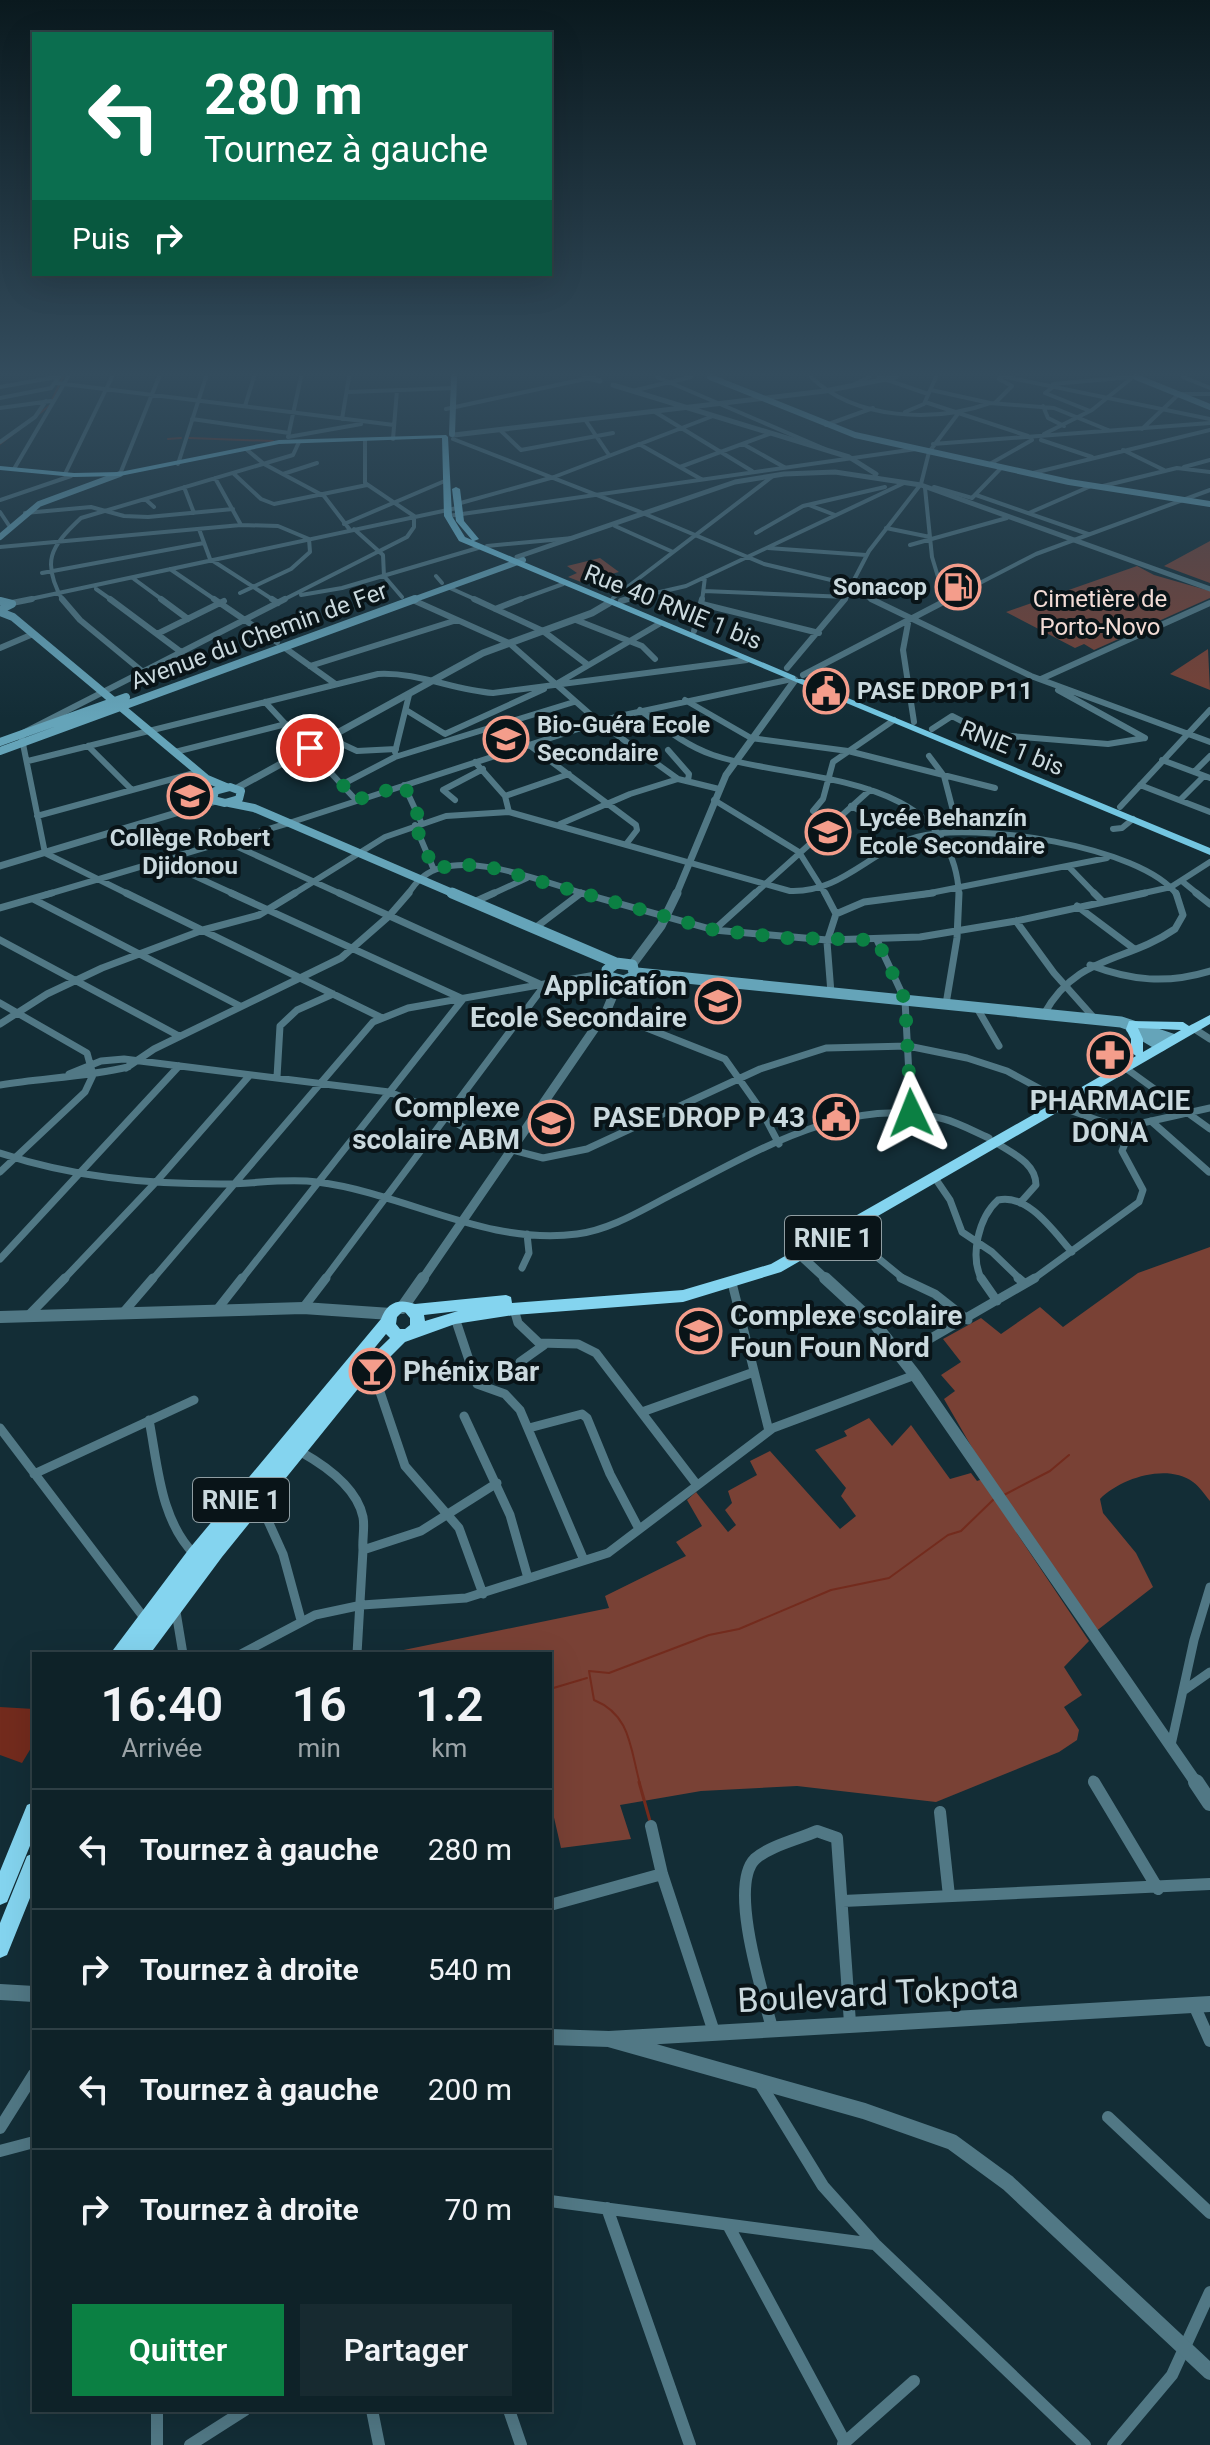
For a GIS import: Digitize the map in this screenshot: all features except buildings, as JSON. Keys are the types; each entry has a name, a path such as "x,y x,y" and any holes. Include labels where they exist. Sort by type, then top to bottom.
{"highway":[{"name":"RNIE 1","path":"1188,1027 1210,1012"},
{"name":"RNIE 1","path":"1058,1102 1137,1052 1210,1019"},
{"path":"1137,1052 1129,1025 1188,1027"},
{"name":"RNIE 1","path":"120,1652 195,1555 398,1314 647,1293 725,1279 796,1250 1124,1067 1162,1040"},
{"name":"RNIE 1","path":"140,1652 365,1370 408,1333 455,1318 514,1309 664,1299 732,1283 801,1256 935,1178 992,1140"},
{"path":"398,1314 419,1319 408,1333 389,1330 398,1314"},
{"path":"0,1895 32,1817"},
{"path":"0,1948 32,1868"}],"main road":[{"path":"0,537 25,513 70,491"},
{"path":"449,491 453,510"},
{"path":"452,491 453,510"},
{"path":"1120,491 1210,504"},
{"name":"Rue 40 RNIE 1 bis","path":"453,510 457,534 506,560 523,558 563,584 694,631 796,676 1210,844"},
{"name":"Rue 40 RNIE 1 bis","path":"482,547 523,558 659,624 747,660 796,676"},
{"name":"Avenue du Chemin de Fer","path":"1,749 22,738 281,645 415,601 442,582 523,558"},
{"name":"Avenue du Chemin de Fer","path":"281,645 506,560"},
{"path":"6,601 0,611 13,617 207,779 239,792 254,808"},
{"path":"6,601 13,617"},
{"name":"RNIE 1 bis","path":"796,676 1210,852"},
{"path":"207,779 214,797 254,808 634,969 831,993 1095,1019 1129,1025 1162,1040"},
{"path":"214,797 226,787"},
{"path":"229,803 239,792"},
{"path":"616,963 607,973 619,981 629,980 634,969"}],"street":[{"path":"0,500 26,491"},
{"path":"43,550 70,525 107,509 171,491"},
{"path":"186,491 194,513"},
{"path":"223,491 241,525"},
{"path":"255,491 270,503 343,491"},
{"path":"315,491 324,496 344,524 380,552 385,562 384,576 402,597"},
{"path":"378,491 397,501 414,516"},
{"path":"344,524 421,491"},
{"path":"453,510 511,491"},
{"path":"588,491 749,557 826,578 851,589 1040,679 1145,738 1108,744 987,734 952,716 932,729"},
{"path":"6,601 96,589 210,559 414,516 625,491"},
{"path":"523,558 710,491"},
{"path":"239,792 310,748 436,679 509,643 576,620 614,601 755,491"},
{"path":"756,533 809,504 873,491"},
{"path":"614,601 681,587 885,491"},
{"path":"634,969 666,918 714,800 735,761 796,676 819,633 847,597 866,555 918,491"},
{"path":"923,491 929,539 945,600"},
{"path":"935,491 1210,589"},
{"path":"942,491 970,498 980,491"},
{"path":"1028,513 1084,491"},
{"path":"0,908 289,823 640,710 796,676 1071,540 1207,491"},
{"path":"976,495 1088,534"},
{"path":"145,499 154,507"},
{"path":"809,504 835,515"},
{"path":"25,513 76,507 107,509 140,517 233,509"},
{"path":"0,512 10,527"},
{"path":"523,558 644,514"},
{"path":"45,853 22,738 102,692 380,552 410,534 414,516"},
{"path":"910,545 1007,518"},
{"path":"0,547 241,525 284,527 309,539"},
{"path":"615,526 673,552"},
{"path":"886,528 929,539"},
{"path":"199,529 210,559 278,603"},
{"path":"292,597 384,576 482,547 573,538"},
{"path":"240,593 303,560 311,547 309,539"},
{"path":"42,573 204,543"},
{"path":"768,548 866,555"},
{"path":"40,565 49,597 143,672"},
{"path":"170,569 222,602 334,683"},
{"path":"694,631 702,604 705,577"},
{"path":"134,579 188,619"},
{"path":"442,582 543,631 588,665"},
{"path":"495,609 563,584"},
{"path":"314,586 322,592"},
{"path":"96,589 181,652"},
{"path":"704,591 847,597"},
{"path":"415,601 509,643 552,686 678,779 719,789"},
{"path":"157,634 222,602"},
{"path":"1040,679 1210,603"},
{"path":"702,604 819,633"},
{"path":"910,618 903,650 914,722"},
{"path":"310,666 458,620"},
{"path":"576,620 642,646 655,659"},
{"path":"406,710 444,734 552,686 659,624"},
{"path":"0,648 33,634"},
{"path":"28,761 334,683 400,672 436,679 469,693 552,686 747,660"},
{"path":"1040,679 1210,742"},
{"path":"395,757 409,695"},
{"path":"685,700 751,738 848,751 995,788"},
{"path":"265,702 356,800"},
{"path":"343,784 395,757 574,702"},
{"path":"640,710 688,744 735,761 831,776 870,790 906,810 936,834 953,861 959,891 957,931 946,1004"},
{"path":"1120,807 1185,733 1210,710"},
{"path":"1201,718 1210,722"},
{"path":"813,811 823,799 833,762 894,720"},
{"path":"175,752 286,724"},
{"path":"501,724 638,827 627,843"},
{"path":"329,738 357,751 396,749"},
{"path":"88,746 132,790"},
{"path":"668,750 689,774 688,781"},
{"path":"929,756 944,776 958,830"},
{"path":"1194,772 1210,756"},
{"path":"1162,760 1207,777 1180,800"},
{"path":"475,762 505,796 509,812"},
{"path":"455,800 443,790 483,769"},
{"path":"37,816 198,772"},
{"path":"505,796 569,774"},
{"path":"559,825 608,803 678,779"},
{"path":"404,785 434,870"},
{"path":"1140,785 1210,812"},
{"path":"714,930 870,790"},
{"path":"0,866 214,797"},
{"path":"714,800 799,852 824,891 836,914 827,940 831,993"},
{"path":"851,806 882,822"},
{"path":"0,1024 76,979 137,953 268,909 385,837 446,816 509,812 800,892 824,891 887,849 958,830 1021,835 1107,857 1149,871 1171,887 1182,903 1179,926 1164,937 1090,965 1066,985 1044,1014"},
{"path":"1113,829 1122,828 1133,819"},
{"path":"226,842 544,986"},
{"path":"45,853 380,1017"},
{"path":"836,914 879,900 959,891 1107,857"},
{"path":"162,861 463,999"},
{"path":"0,1085 69,1074 93,1075 126,1068 179,1036 355,949 389,916 419,879 434,870 469,863 714,930 827,940 877,940 1016,921 1171,887 1210,862"},
{"path":"1068,866 1102,901"},
{"path":"474,902 527,878"},
{"path":"1183,882 1210,904"},
{"path":"535,928 581,893"},
{"path":"33,899 240,1006"},
{"path":"1077,906 1133,948"},
{"path":"1016,921 1095,1019"},
{"path":"0,940 179,1036"},
{"path":"877,940 905,1000 911,1113"},
{"path":"1090,965 1143,983 1179,979 1210,971"},
{"path":"122,1314 230,1184 380,1017 408,1008 607,973"},
{"path":"0,1317 303,1308 398,1314 606,1012 619,981"},
{"path":"303,1308 544,986"},
{"path":"277,1077 280,1026 297,1010 333,994"},
{"path":"216,1311 463,999"},
{"path":"0,1003 87,1053 93,1075 90,1087 0,1172"},
{"path":"977,1008 999,1046"},
{"path":"606,1012 717,1054 739,1079 779,1144"},
{"path":"1188,1027 1210,1039"},
{"path":"69,1074 106,1060 136,1061 322,1081 389,1092 447,1118 510,1152 543,1158 575,1154 806,1052 868,1045 908,1046 994,1066 1058,1102 1116,1127 1210,1108"},
{"path":"0,1259 179,1066"},
{"path":"1124,1067 1210,1129"},
{"path":"28,1316 156,1182 250,1075"},
{"path":"0,1153 81,1173 156,1182 317,1182 388,1198 462,1221 527,1234 579,1234 609,1225 779,1144 854,1114 911,1113 965,1125 1028,1164 1036,1174 1036,1185 1020,1203"},
{"path":"1151,1121 1209,1172"},
{"path":"900,1356 968,1320 1072,1252 1143,1197 1143,1190 1123,1154 1132,1126"},
{"path":"1116,1127 1127,1142"},
{"path":"935,1178 950,1200 955,1221 962,1232 980,1243 1024,1283"},
{"path":"997,1301 977,1269 990,1203 1008,1198 1020,1203 1072,1252"},
{"path":"845,1231 900,1277 935,1294 968,1320"},
{"path":"522,1268 529,1253 527,1234"},
{"path":"801,1256 850,1298 915,1375 982,1477 1170,1747 1208,1794"},
{"path":"732,1283 769,1431"},
{"path":"514,1309 518,1323 544,1345"},
{"path":"455,1318 477,1384 513,1401 529,1428 583,1558"},
{"path":"520,1362 544,1345 578,1344 596,1353 618,1386 642,1412 697,1485"},
{"path":"365,1370 379,1389 405,1466 451,1515 472,1558 483,1594"},
{"path":"642,1412 754,1372"},
{"path":"245,1652 301,1620 362,1605 439,1601 483,1594 583,1558 608,1553 638,1527 769,1431 802,1415 915,1375"},
{"path":"34,1474 194,1400"},
{"path":"529,1428 582,1414 587,1418 610,1474 638,1527"},
{"path":"464,1416 497,1483 520,1545 528,1578"},
{"path":"149,1420 167,1507 185,1545 195,1555"},
{"path":"0,1428 145,1619"},
{"path":"301,1452 324,1465 357,1503 363,1517 360,1539 363,1550 362,1605 357,1652"},
{"path":"363,1550 407,1537 451,1515 497,1483"},
{"path":"259,1501 283,1554 301,1620"},
{"path":"1170,1747 1210,1587"},
{"path":"175,1605 183,1652"},
{"path":"1182,1691 1210,1672"},
{"path":"1093,1780 1158,1889"},
{"path":"940,1812 949,1896"},
{"path":"651,1826 662,1874 714,2032"},
{"path":"772,2028 748,1925 744,1875 748,1863 802,1835 817,1831 834,1834 843,1901 850,2023"},
{"path":"552,1904 662,1874"},
{"path":"843,1901 1158,1889 1210,1884"},
{"path":"0,1992 32,1994"},
{"path":"1202,2005 1210,2041"},
{"name":"Boulevard Tokpota","path":"552,2037 609,2039 1202,2005"},
{"path":"609,2039 864,2111 952,2142 1008,2183 1210,2372"},
{"path":"0,2128 32,2077"},
{"path":"760,2082 823,2186 875,2244 1085,2445"},
{"path":"1108,2117 1210,2213"},
{"path":"0,2151 32,2143"},
{"path":"552,2201 875,2244"},
{"path":"607,2208 690,2445"},
{"path":"728,2225 844,2444 914,2381"},
{"path":"1113,2445 1172,2375 1210,2292"},
{"path":"157,2412 157,2445"},
{"path":"190,2445 242,2412"},
{"path":"372,2412 379,2445"},
{"path":"510,2412 521,2445"}],"green space":[{"path":"1210,541 1210,583 1164,566"},
{"path":"600,558 619,572 581,582 568,577 577,573 567,566"},
{"name":"Cimetière de Porto-Novo","path":"1137,566 1154,575 1210,591 1210,598 1094,650 1084,644 1075,648 1006,612"},
{"path":"1208,649 1210,690 1170,674"},
{"path":"1210,1247 1210,1501 1193,1482 1182,1476 1158,1473 1132,1479 1100,1499 1103,1513 1136,1553 1153,1587 1095,1632 1026,1528 1016,1532 1089,1641 1064,1667 1082,1695 1064,1707 1079,1730 1077,1740 1059,1752 936,1802 797,1786 701,1791 620,1805 631,1839 561,1848 552,1809 552,1652 394,1652 609,1608 605,1596 686,1556 676,1542 702,1526 687,1500 696,1492 728,1532 736,1525 725,1510 732,1503 728,1491 757,1475 750,1461 770,1451 840,1529 856,1516 841,1496 846,1488 815,1450 847,1436 844,1431 869,1418 892,1446 911,1425 950,1479 971,1473 977,1481 989,1477 944,1399 955,1391 941,1375 961,1362 943,1339 981,1318 1001,1334 1040,1307 1063,1327 1138,1273"}],"shaded area":[{"path":"0,1707 32,1709 32,1746 22,1763 0,1755"}],"waterway":[{"path":"1004,1495 1050,1471 1069,1455"},
{"path":"640,1784 627,1734 615,1714 594,1700 589,1671 609,1673 709,1635 739,1629 831,1590 889,1578 948,1535 961,1531 994,1499"},
{"path":"552,1688 587,1678"},
{"path":"639,1782 650,1821"}],"place":[{"name":"Sonacop","path":"958,587"},
{"name":"PASE DROP P11","path":"826,691"},
{"name":"Bio-Guéra Ecole Secondaire","path":"506,739"},
{"name":"Collège Robert Djidonou","path":"190,796"},
{"name":"Lycée Behanzín Ecole Secondaire","path":"828,832"},
{"name":"Applicatíon Ecole Secondaire","path":"718,1001"},
{"name":"PHARMACIE DONA","path":"1110,1055"},
{"name":"PASE DROP P 43","path":"836,1117"},
{"name":"Complexe scolaire ABM","path":"551,1123"},
{"name":"Complexe scolaire Foun Foun Nord","path":"699,1331"},
{"name":"Phénix Bar","path":"372,1371"}],"route":[{"path":"310,748 356,800 404,785 421,822 415,825 434,870 469,863 482,865 714,930 788,938 877,940 905,1000 911,1113"}]}
